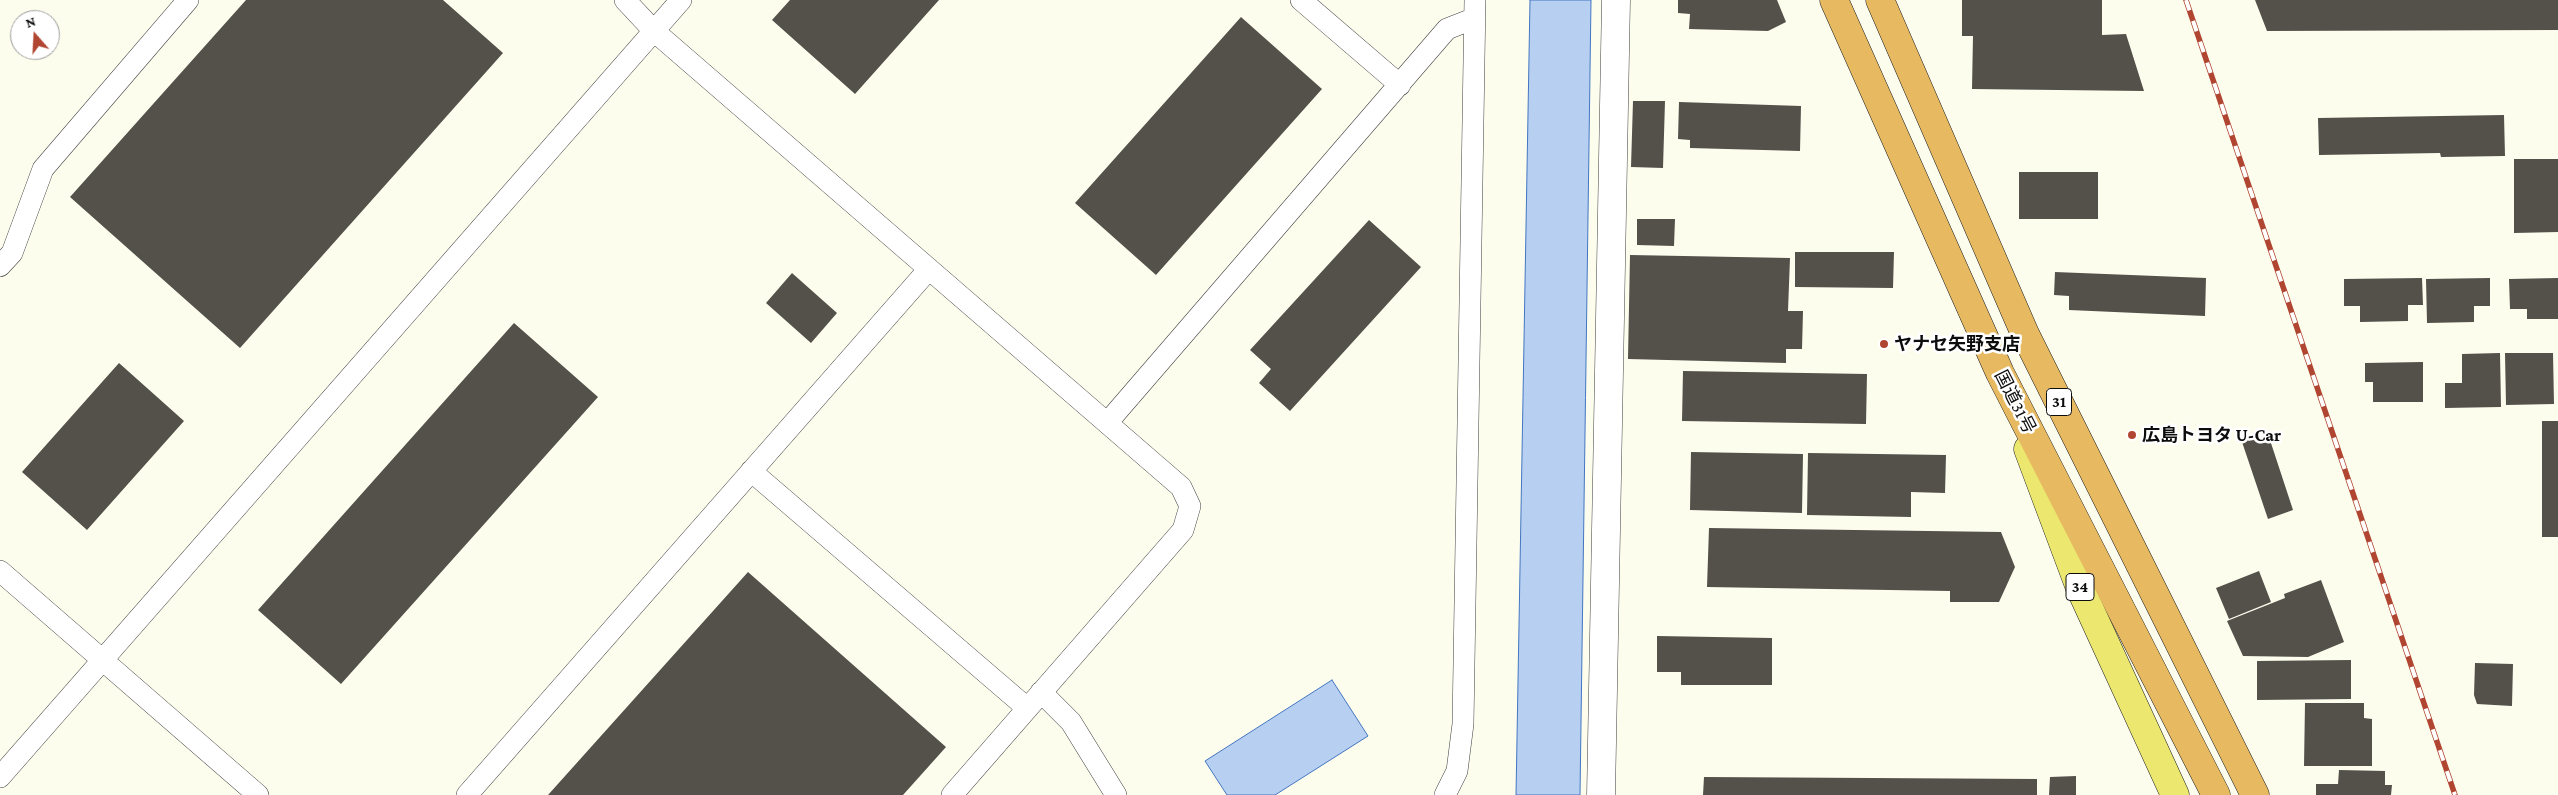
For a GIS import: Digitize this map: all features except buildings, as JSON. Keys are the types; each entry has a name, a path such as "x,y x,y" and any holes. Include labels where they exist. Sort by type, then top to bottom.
{"highway":[{"name":"国道31号","path":"1834,0 2000,373 2216,795"},
{"name":"31","path":"1880,0 2025,334 2255,795"}],"main road":[{"name":"34","path":"2000,373 2080,588 2175,795"}],"street":[{"path":"1601,795 1616,0"}],"lane":[{"path":"625,0 654,31 1181,487 1190,506 1183,530 952,795"},
{"path":"0,777 681,0"},
{"path":"1301,0 1400,85"},
{"path":"0,266 12,253 44,169 180,3"},
{"path":"1106,423 1447,29 1475,9"},
{"path":"1445,795 1457,771 1463,724 1475,9"},
{"path":"467,795 929,269"},
{"path":"751,471 1034,700 1071,722 1116,795"},
{"path":"0,571 258,795"}],"water":[{"path":"1530,0 1591,0 1580,795 1516,795"},
{"path":"1332,680 1368,736 1275,795 1227,795 1205,761"}],"railway":[{"path":"2186,0 2455,795"}],"place":[{"name":"ヤナセ矢野支店","path":"1884,344"},
{"name":"広島トヨタ U-Car","path":"2132,435"}]}
